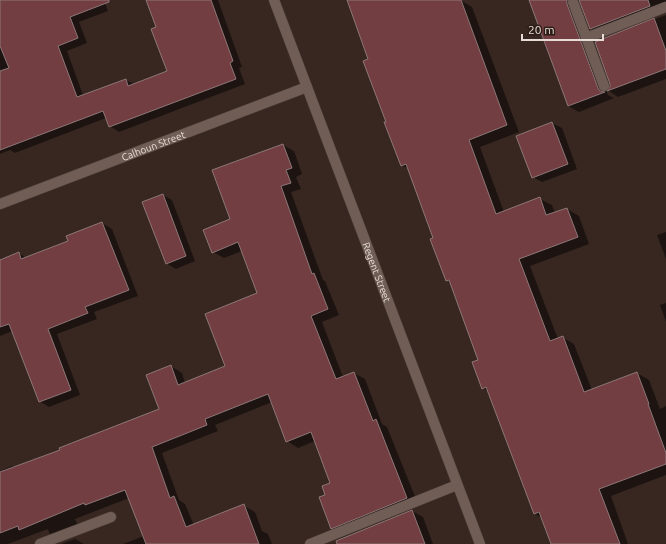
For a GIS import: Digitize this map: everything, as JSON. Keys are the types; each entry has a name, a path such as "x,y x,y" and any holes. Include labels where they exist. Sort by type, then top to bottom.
{"street":[{"name":"Regent Street","path":"274,0 480,544"},
{"path":"573,2 604,86"},
{"path":"586,38 666,7"},
{"name":"Calhoun Street","path":"0,204 307,87"},
{"path":"310,544 457,485"},
{"path":"40,544 111,517"}],"building":[{"path":"0,0 109,0 109,2 70,17 78,38 58,46 77,97 126,79 128,86 167,71 151,29 156,27 146,0 211,0 233,61 230,63 236,79 109,127 103,111 0,150 0,71 9,68 0,46"},
{"path":"347,0 461,0 507,125 469,140 496,214 540,197 546,215 567,208 578,237 519,259 550,341 563,336 584,392 637,372 666,453 666,464 599,489 620,544 551,544 539,512 534,514 486,387 482,389 472,362 478,360 449,280 446,281 430,239 433,238 406,164 401,166 384,122 386,122 363,61 368,59"},
{"path":"529,0 567,0 567,4 598,88 600,91 605,92 568,106"},
{"path":"579,0 648,0 650,6 590,29"},
{"path":"654,18 666,51 666,69 607,91 610,84 595,42"},
{"path":"552,122 568,164 532,178 516,136"},
{"path":"283,144 292,168 286,170 291,183 281,186 312,274 314,273 328,309 311,316 336,379 354,372 373,421 376,419 407,498 331,529 319,497 325,495 322,486 330,483 311,432 286,442 268,394 205,419 207,425 152,447 170,498 174,496 186,527 244,504 259,544 146,544 125,490 85,505 84,503 19,530 18,526 0,533 0,472 60,450 59,448 159,409 146,375 171,365 178,385 225,366 205,314 257,293 238,242 212,253 203,230 230,219 212,170"},
{"path":"163,194 186,256 166,264 142,202"},
{"path":"102,222 129,290 85,307 88,313 48,329 71,390 39,402 9,324 0,327 0,260 19,252 21,259 68,241 66,236"},
{"path":"412,510 425,544 337,544 336,541"}]}
